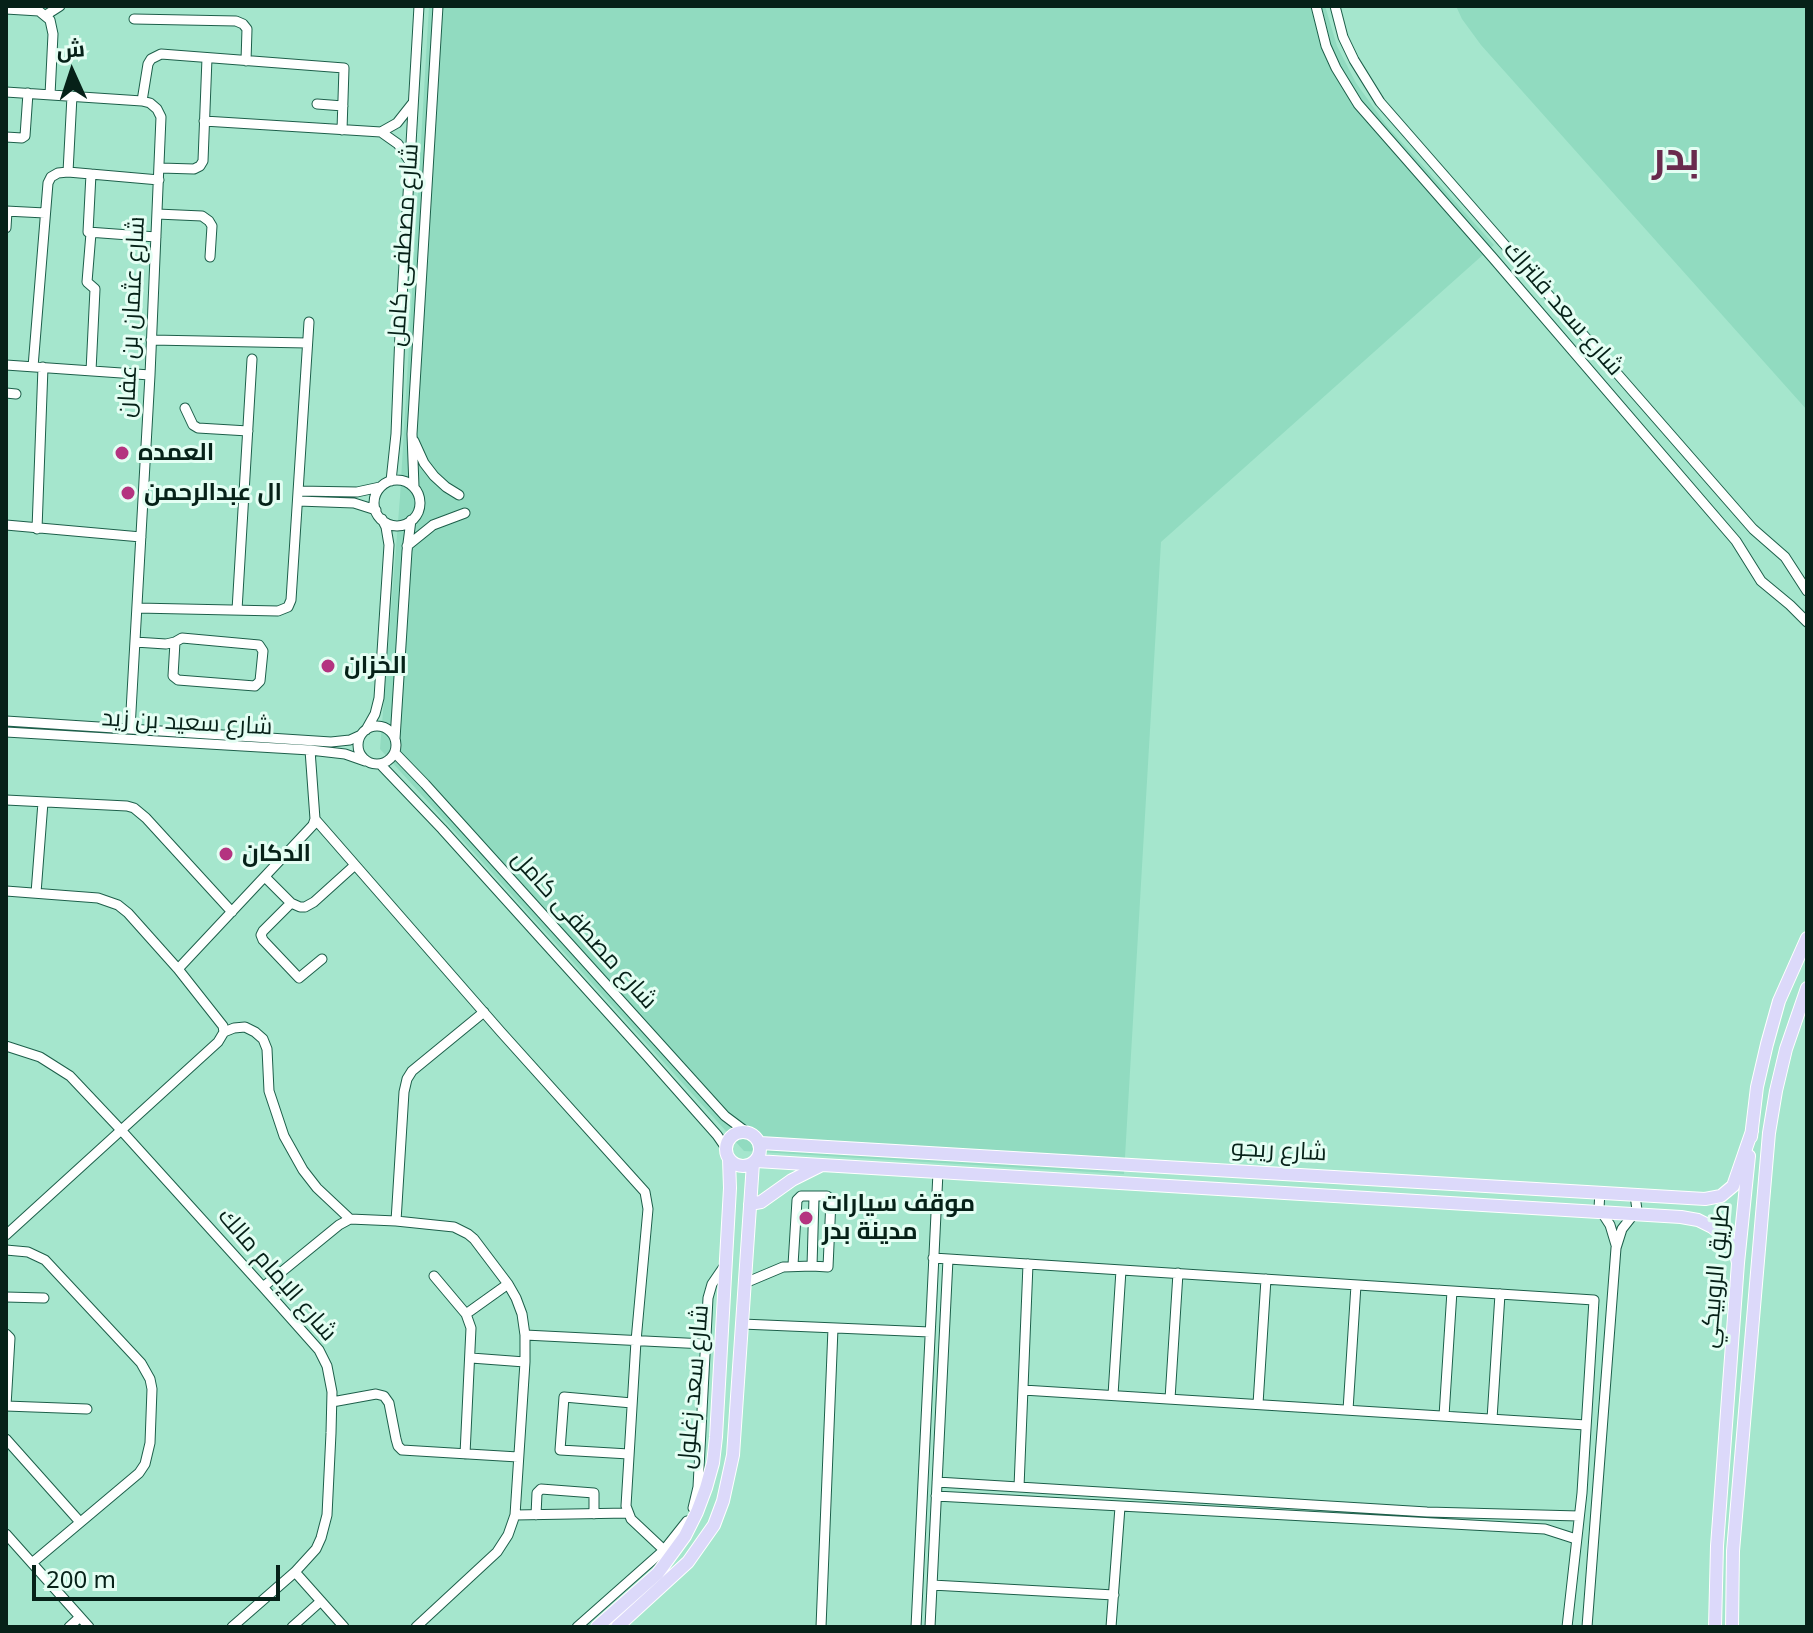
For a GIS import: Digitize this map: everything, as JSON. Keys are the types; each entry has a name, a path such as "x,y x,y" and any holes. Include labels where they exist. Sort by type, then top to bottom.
{"main road":[{"name":"طريق الروبيكي","path":"1715,1627 1717,1546 1738,1263 1757,1087 1779,1001 1807,938"},
{"name":"طريق الروبيكي","path":"1732,1627 1733,1551 1769,1133 1786,1049 1807,988"},
{"path":"745,1131 754,1135 760,1143 760,1152 754,1162 740,1166 727,1153 734,1134 745,1131"},
{"name":"شارع ريجو","path":"760,1143 1705,1199 1721,1196 1733,1186 1752,1131"},
{"path":"791,1163 792,1145"},
{"name":"شارع سعد زغلول","path":"597,1627 658,1573 685,1536 697,1512 713,1463 730,1188 727,1153"},
{"name":"شارع ريجو","path":"754,1162 1681,1217 1698,1220 1725,1237 1735,1250 1738,1263"},
{"name":"شارع سعد زغلول","path":"617,1627 630,1622 688,1562 714,1525 723,1501 733,1455 754,1162"},
{"path":"750,1204 761,1202 792,1180 822,1165"},
{"path":"1153,1185 1154,1166"}],"street":[{"path":"46,15 60,6"},
{"name":"شارع مصطفى كامل","path":"387,483 395,446 419,6"},
{"name":"شارع مصطفى كامل","path":"414,487 412,434 438,6"},
{"name":"شارع سعد فلتراك","path":"1316,6 1331,57 1358,104 1741,547 1761,581 1807,622"},
{"name":"شارع سعد فلتراك","path":"1335,6 1343,37 1380,102 1753,529 1785,557 1807,591"},
{"path":"6,9 39,11 46,15 53,27 50,95"},
{"path":"134,19 236,21 247,29 246,61"},
{"path":"6,92 142,101 148,64 161,54 344,68 342,130"},
{"path":"160,168 194,169 203,161 207,58"},
{"path":"6,137 25,136 28,93"},
{"path":"1358,104 1373,93"},
{"path":"68,172 72,96"},
{"name":"شارع عثمان بن عفان","path":"130,729 161,117 150,103 142,101"},
{"path":"381,132 404,117 413,101"},
{"path":"1366,114 1380,102"},
{"path":"317,104 343,106"},
{"path":"204,121 381,132 398,144 410,162"},
{"path":"37,529 38,367 48,183 58,173 68,172 159,180"},
{"path":"91,174 88,232 156,237"},
{"path":"6,228 6,211 45,213"},
{"path":"157,214 202,216 209,221 212,226 210,257"},
{"path":"1480,243 1494,230"},
{"path":"91,233 87,282 95,289 91,371"},
{"path":"1493,258 1507,246"},
{"path":"137,608 282,611 290,604 309,322"},
{"path":"151,340 307,343"},
{"path":"237,610 252,359"},
{"path":"6,365 150,375"},
{"path":"185,408 193,425 198,428 248,431"},
{"path":"412,434 424,463 434,476 459,495"},
{"path":"395,446 403,454 412,447"},
{"path":"298,496 357,492 387,483 401,480 414,487 419,496 420,507 411,520 407,548 395,753 380,764 365,761 358,749 363,732 378,705 388,536 375,499 379,489 387,483"},
{"path":"298,496 354,503 393,525 411,520"},
{"path":"388,551 397,547 407,548 433,525 465,513"},
{"path":"6,525 141,537"},
{"path":"135,642 166,644 182,638 260,646 263,651 260,681 255,686 178,680 173,676 175,642"},
{"path":"378,705 396,706"},
{"name":"شارع سعيد بن زيد","path":"6,721 340,742 363,732"},
{"path":"363,732 379,727 395,739"},
{"name":"شارع سعيد بن زيد","path":"6,732 310,750 338,753 365,761"},
{"path":"338,753 340,742"},
{"path":"178,969 309,830 315,819 310,750"},
{"name":"شارع مصطفى كامل","path":"395,753 721,1112 745,1131"},
{"name":"شارع مصطفى كامل","path":"380,764 455,843 706,1123 727,1153"},
{"path":"6,800 134,808 232,912"},
{"path":"36,893 43,802"},
{"path":"315,819 645,1192 648,1209 626,1506 631,1519 664,1550"},
{"path":"265,877 291,903 300,907 310,905 355,865"},
{"path":"6,891 98,898 118,905 178,969 223,1026 224,1032 223,1038 6,1235"},
{"path":"291,903 263,931 263,940 299,978 322,959"},
{"path":"396,1221 407,1079 412,1071 484,1012"},
{"path":"224,1032 245,1027 263,1039 267,1049 269,1091 284,1136 317,1188 350,1219"},
{"name":"شارع الإمام مالك","path":"6,1046 40,1057 63,1071 121,1130 324,1358 330,1374 332,1402 325,1527 316,1549 295,1572 232,1627"},
{"path":"706,1123 721,1112"},
{"path":"916,1627 938,1172"},
{"path":"1600,1192 1599,1205 1613,1233 1616,1248"},
{"path":"1587,1627 1616,1248 1622,1229 1636,1214 1638,1206 1635,1195"},
{"path":"745,1283 793,1265 828,1267 831,1200 827,1196 801,1196 797,1200 793,1265"},
{"path":"812,1266 814,1197"},
{"path":"263,1287 350,1219 454,1227 474,1239 508,1284 522,1314 525,1362 515,1515 508,1535 497,1552 416,1627"},
{"path":"6,1250 28,1252 45,1260 141,1363 150,1379 152,1397 150,1443 145,1464 132,1480 32,1563"},
{"path":"933,1258 1594,1300 1579,1516 1567,1627"},
{"path":"930,1627 948,1259"},
{"path":"577,1627 664,1550 690,1515 698,1487 709,1291 726,1264"},
{"path":"1019,1487 1028,1264"},
{"path":"1113,1395 1121,1270"},
{"path":"1170,1399 1178,1273"},
{"path":"434,1276 466,1314 471,1328 465,1454"},
{"path":"1258,1404 1266,1279"},
{"path":"466,1314 508,1284"},
{"path":"1348,1410 1356,1285"},
{"path":"1444,1416 1452,1291"},
{"path":"1492,1419 1500,1294"},
{"path":"6,1297 44,1298"},
{"path":"742,1324 930,1332"},
{"path":"821,1627 833,1328"},
{"path":"6,1334 10,1338 6,1406 87,1409"},
{"path":"525,1335 705,1344"},
{"path":"471,1358 525,1362"},
{"path":"927,1389 942,1389"},
{"path":"1023,1390 1586,1425"},
{"path":"332,1402 376,1394 384,1396 389,1403 400,1448 518,1457"},
{"path":"629,1454 560,1450 564,1397 632,1403"},
{"path":"6,1439 80,1522"},
{"path":"937,1482 1442,1513 1579,1516"},
{"path":"1002,1486 1002,1500"},
{"path":"536,1515 537,1493 541,1489 594,1493 594,1514"},
{"path":"936,1496 1545,1529 1576,1539"},
{"path":"1111,1627 1120,1507"},
{"path":"1354,1508 1354,1519"},
{"path":"515,1515 628,1513"},
{"path":"6,1534 89,1627"},
{"path":"295,1572 344,1627"},
{"path":"932,1585 1114,1595"},
{"path":"292,1627 321,1601"},
{"path":"69,1627 80,1617"}],"shaded area":[{"path":"429,6 1325,6 1337,46 1356,83 1387,126 1494,245 1161,542 1124,1174 744,1151 380,749 400,497"},
{"path":"1456,6 1807,6 1807,410 1481,45"}],"place":[{"name":"العمده","path":"122,453"},
{"name":"ال عبدالرحمن","path":"128,493"},
{"name":"الخزان","path":"328,666"},
{"name":"الدكان","path":"226,854"},
{"name":"موقف سيارات مدينة بدر","path":"806,1218"}],"district":[{"name":"بدر","path":"1676,159"}]}
